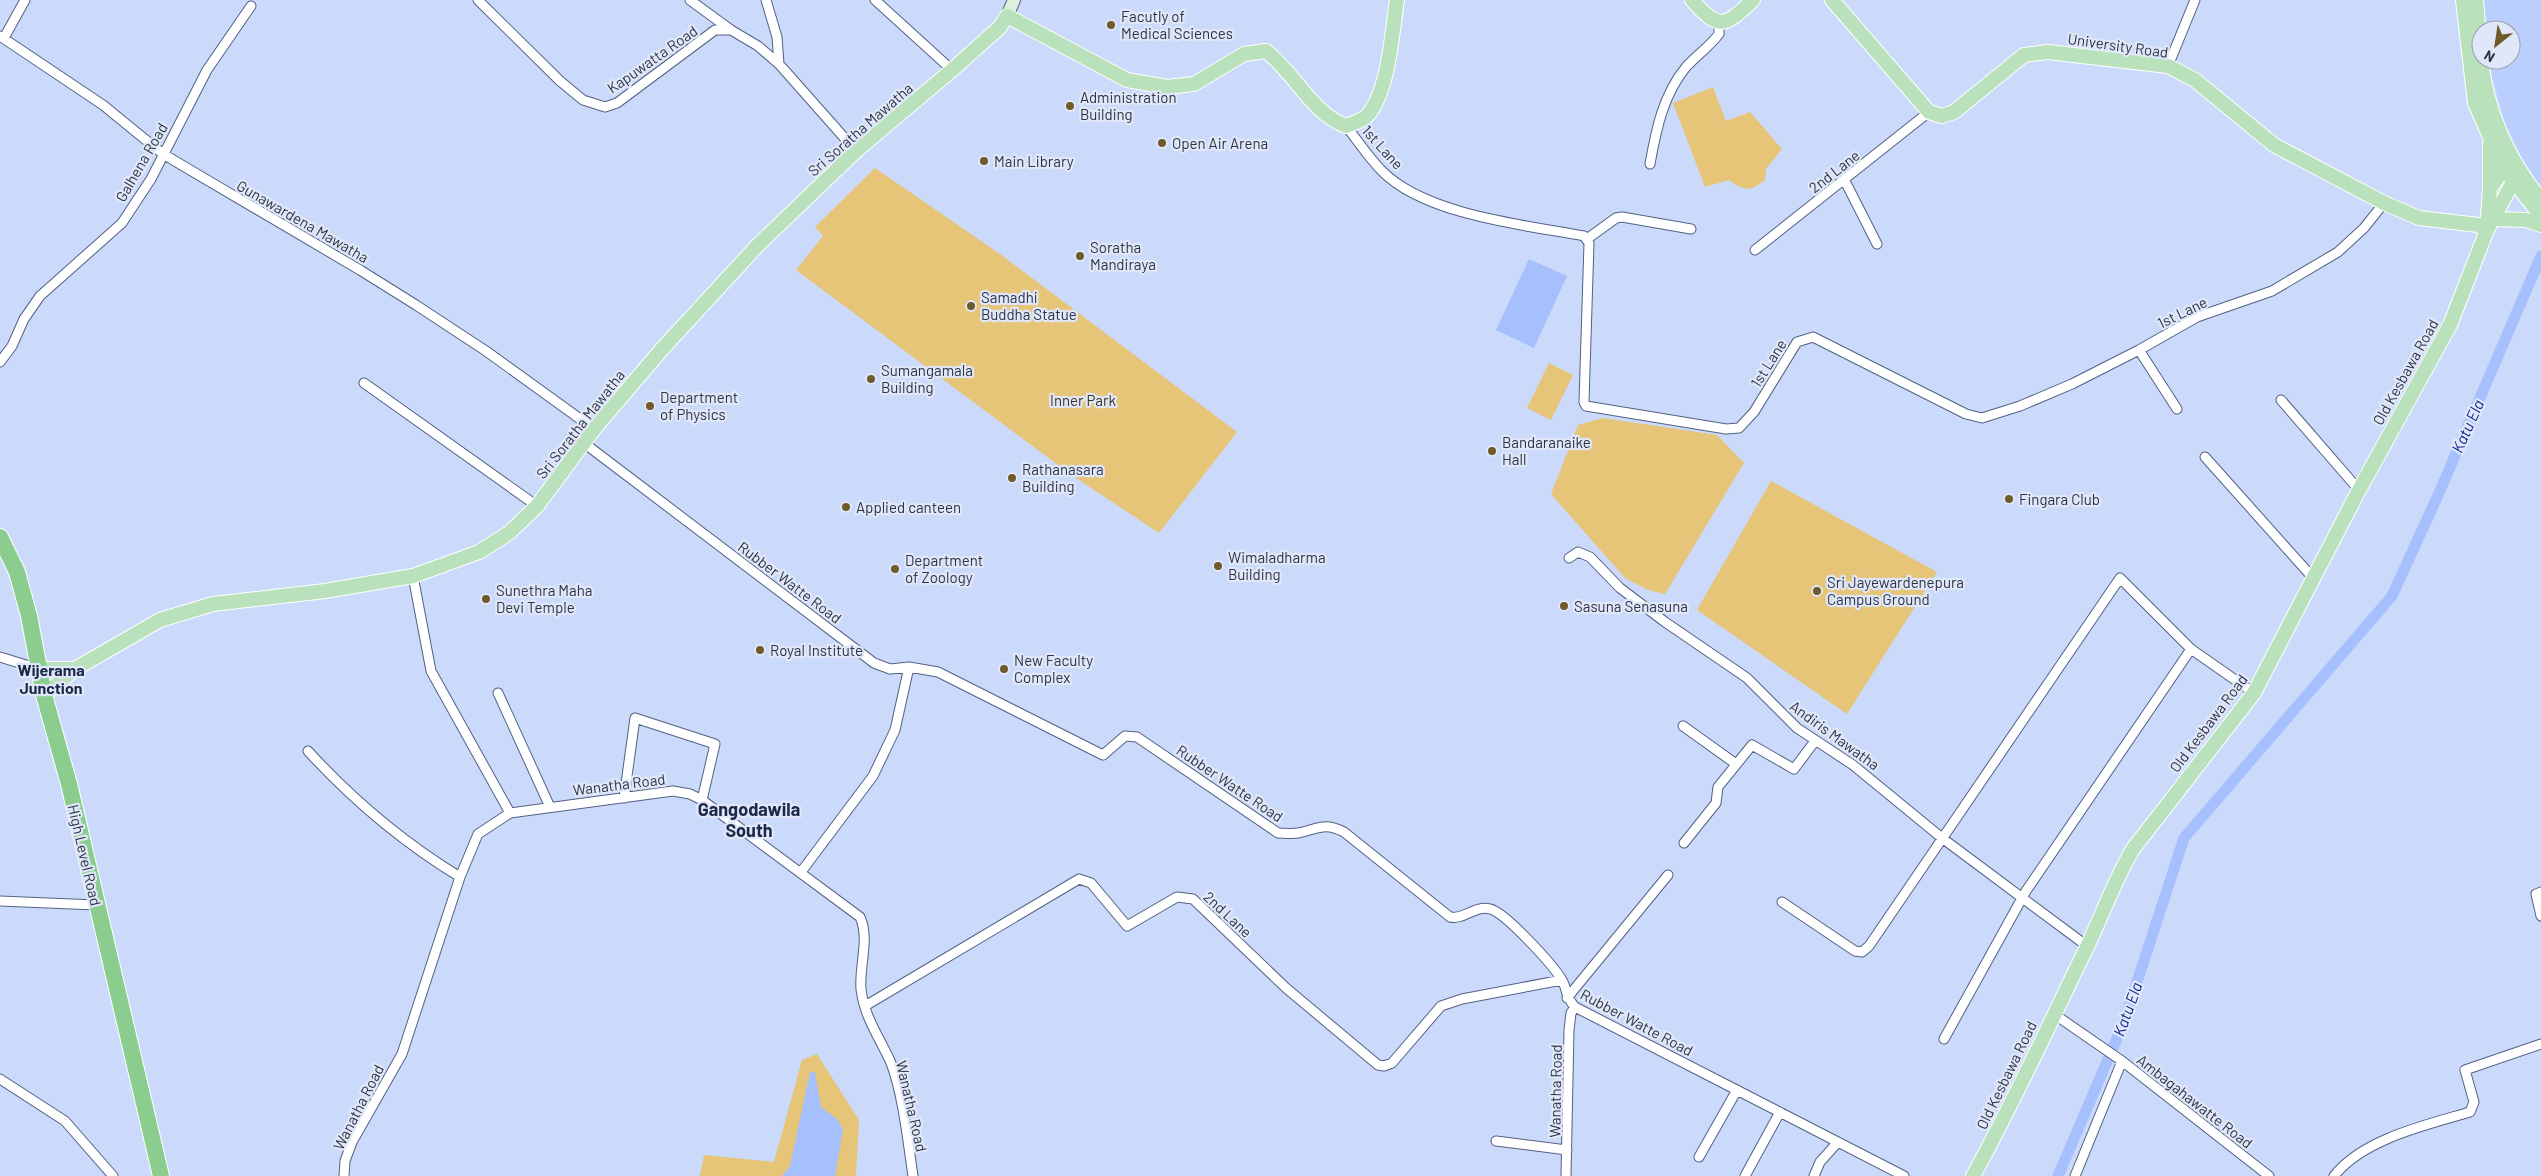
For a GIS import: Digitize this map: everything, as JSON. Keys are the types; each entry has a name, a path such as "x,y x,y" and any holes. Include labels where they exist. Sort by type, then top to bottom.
{"highway":[{"name":"High Level Road","path":"0,536 17,572 29,616 44,695 69,784 161,1176"}],"main road":[{"path":"1007,16 1127,80 1168,87 1194,84 1244,54 1266,51 1278,60 1322,112 1333,121 1346,126 1366,117 1376,102 1389,59 1397,0"},
{"path":"1692,0 1705,15 1719,23 1732,20 1752,0"},
{"path":"1832,0 1929,112"},
{"path":"2463,0 2475,103 2489,138 2513,171 2541,216"},
{"path":"2476,0 2478,20"},
{"name":"Sri Soratha Mawatha","path":"44,695 75,669 160,620 213,604 325,591 413,576 479,552 509,534 537,506 594,429 662,349 758,245 856,151 1000,27 1007,16"},
{"name":"University Road","path":"1929,112 1942,116 1954,112 2024,55 2048,52 2168,66 2195,80 2274,145 2384,203 2419,218 2478,225 2526,220 2541,226"},
{"path":"2483,70 2488,98 2513,171 2541,200"},
{"name":"Old Kesbawa Road","path":"2489,138 2491,225"},
{"path":"2490,188 2513,171"},
{"name":"Old Kesbawa Road","path":"1973,1176 1999,1129 2087,946 2123,866 2133,849 2254,693 2359,490 2450,325 2513,171"},
{"name":"Sri Soratha Mawatha","path":"39,669 75,669"}],"street":[{"path":"2,37 25,0"},
{"name":"Kapuwatta Road","path":"478,0 560,81 583,100 605,107 617,103 715,30 731,30"},
{"path":"690,0 731,30 758,46 779,64 856,151"},
{"path":"766,0 778,37 779,64"},
{"path":"875,0 952,70"},
{"path":"1007,16 1014,0"},
{"path":"2168,66 2195,0"},
{"name":"Galhena Road","path":"0,362 12,346 24,319 40,296 122,223 151,179 207,70 251,6"},
{"path":"1650,164 1655,136 1668,95 1686,68 1719,34 1719,23"},
{"name":"Gunawardena Mawatha","path":"2,37 103,105 163,154 416,305 492,355 594,429"},
{"name":"2nd Lane","path":"1755,250 1845,181 1929,112"},
{"name":"1st Lane","path":"1346,126 1383,172 1412,194 1468,213 1584,236 1587,239 1589,243 1584,402 1590,408 1726,428 1738,428 1754,412 1797,342 1813,337 1966,414 1982,418 2029,402 2139,350 2197,316 2272,291 2338,252 2364,228 2384,203"},
{"path":"1845,181 1877,244"},
{"path":"1587,239 1616,218 1622,217 1690,229"},
{"path":"2139,350 2177,409"},
{"path":"364,383 537,506"},
{"path":"2281,400 2359,490"},
{"name":"Rubber Watte Road","path":"584,443 874,663 890,669 909,667 938,672 1103,755 1125,736 1138,737 1278,833 1297,833 1314,827 1331,826 1344,832 1450,918 1458,919 1475,910 1490,908 1507,918 1562,980 1567,998 1575,1007 1904,1176"},
{"path":"2205,458 2314,579"},
{"name":"Andiris Mawatha","path":"1569,558 1578,552 1590,557 1620,588 1686,637 1747,678 1779,712 1815,741 1853,765 1942,838 2087,946"},
{"path":"413,576 432,671 510,814"},
{"path":"1782,902 1855,951 1862,952 1869,946 2120,578 2191,649 2254,693"},
{"path":"1944,1040 2023,898 2191,649"},
{"path":"0,657 39,669"},
{"path":"801,872 873,776 895,730 909,667"},
{"path":"498,693 550,807"},
{"path":"624,798 635,718 715,744 702,800"},
{"path":"1683,726 1736,764"},
{"path":"1684,843 1716,803 1718,787 1752,745 1794,769 1815,741"},
{"path":"308,751 344,790 437,863 460,877"},
{"name":"Wanatha Road","path":"344,1176 345,1161 352,1142 402,1054 460,877 478,834 510,814 673,791 690,794 702,800 860,917 864,926 861,988 870,1022 891,1064 906,1128 912,1176"},
{"path":"1567,998 1668,875"},
{"name":"2nd Lane","path":"865,1006 1079,879 1091,883 1127,926 1177,897 1193,899 1286,988 1378,1065 1384,1066 1392,1063 1440,1006 1462,999 1562,980"},
{"path":"2541,892 2536,894 2541,916"},
{"path":"0,901 96,905"},
{"name":"Wanatha Road","path":"1566,1176 1569,1030 1571,1013 1575,1007"},
{"name":"Ambagahawatte Road","path":"2054,1014 2122,1062 2268,1176"},
{"path":"2334,1176 2344,1163 2400,1133 2470,1112 2474,1102 2465,1070 2541,1044"},
{"path":"2075,1176 2122,1062"},
{"path":"0,1079 65,1121 113,1176"},
{"path":"1700,1157 1737,1090"},
{"path":"1745,1176 1780,1112"},
{"path":"1496,1141 1568,1150"},
{"path":"1814,1176 1820,1162 1838,1142"}],"shaded area":[{"path":"2479,0 2541,0 2541,186 2525,164 2505,123 2491,70 2521,70 2521,20 2482,20"},
{"path":"1529,259 1567,276 1534,348 1496,330"},
{"path":"810,1072 815,1072 821,1107 836,1118 843,1129 835,1176 782,1176 790,1166"}],"green space":[{"path":"1713,87 1726,121 1750,112 1782,149 1766,169 1765,180 1755,187 1743,188 1729,180 1705,187 1673,103"},
{"name":"Inner Park","path":"875,168 1000,254 1237,432 1159,533 1070,474 796,270 823,236 815,227"},
{"path":"1549,363 1573,375 1551,420 1527,408"},
{"path":"1603,418 1717,435 1744,463 1665,594 1648,590 1625,578 1551,494 1578,425"},
{"name":"Sri Jayewardenepura Campus Ground","path":"1771,481 1937,572 1847,714 1697,610"},
{"path":"817,1054 859,1120 856,1176 700,1176 704,1155 774,1162 802,1060"}],"waterway":[{"name":"Katu Ela","path":"2058,1176 2124,1022 2184,838 2392,596 2439,493 2541,256"}],"place":[{"name":"Facutly of Medical Sciences","path":"1111,25"},
{"name":"Administration Building","path":"1070,106"},
{"name":"Open Air Arena","path":"1162,143"},
{"name":"Main Library","path":"984,161"},
{"name":"Soratha Mandiraya","path":"1080,256"},
{"name":"Samadhi Buddha Statue","path":"971,306"},
{"name":"Sumangamala Building","path":"871,379"},
{"name":"Department of Physics","path":"650,406"},
{"name":"Bandaranaike Hall","path":"1492,451"},
{"name":"Rathanasara Building","path":"1012,478"},
{"name":"Fingara Club","path":"2009,499"},
{"name":"Applied canteen","path":"846,507"},
{"name":"Wimaladharma Building","path":"1218,566"},
{"name":"Department of Zoology","path":"895,569"},
{"name":"Sri Jayewardenepura Campus Ground","path":"1817,591"},
{"name":"Sunethra Maha Devi Temple","path":"486,599"},
{"name":"Sasuna Senasuna","path":"1564,606"},
{"name":"Royal Institute","path":"760,650"},
{"name":"New Faculty Complex","path":"1004,669"}],"district":[{"name":"Wijerama Junction","path":"51,678"},
{"name":"Gangodawila South","path":"749,820"}]}
